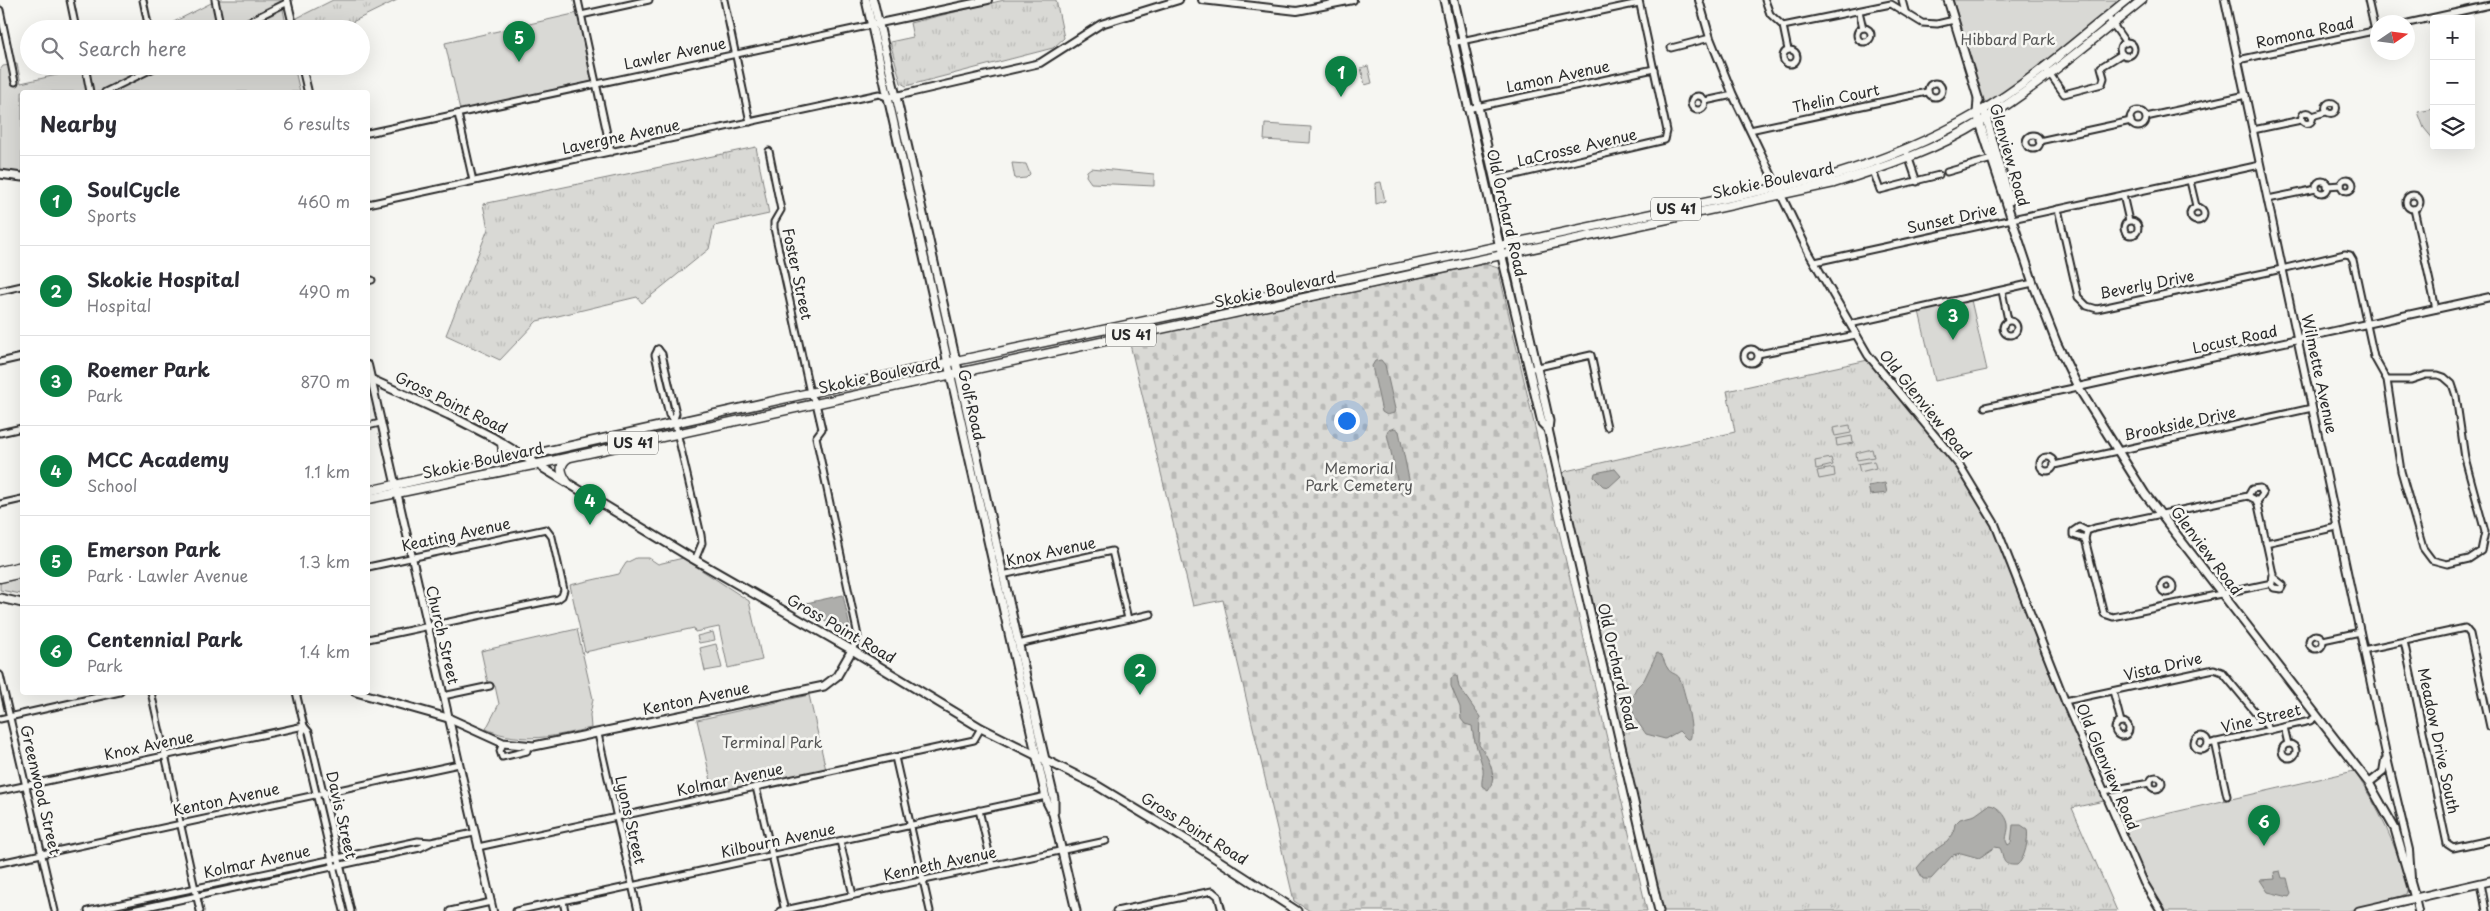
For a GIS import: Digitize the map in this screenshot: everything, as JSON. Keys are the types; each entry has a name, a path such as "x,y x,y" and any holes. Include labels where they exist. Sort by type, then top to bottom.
{"main road":[{"name":"Golf Road","path":"866,0 876,24 898,96 956,361 998,576 1018,644 1054,798 1054,814"},
{"name":"Golf Road","path":"873,0 886,84 947,362 998,576 1046,796 1054,814 1076,911"},
{"name":"Old Orchard Road","path":"1444,0 1452,43 1501,256 1549,421 1548,429 1659,911"},
{"name":"Old Orchard Road","path":"1454,0 1511,254 1533,369"},
{"name":"Glenview Road","path":"1948,0 1978,99 1992,159 2033,283 2057,344 2078,387 2116,451 2161,515 2369,783 2395,829 2411,879"},
{"name":"Skokie Boulevard","path":"2047,70 2127,0"},
{"name":"Skokie Boulevard","path":"370,498 395,489 675,421 947,362 1508,243 1778,191 1834,183 1873,171 1982,116 2113,24 2142,0"},
{"name":"Glenview Road","path":"1982,116 2012,207 2013,219"},
{"name":"Skokie Boulevard","path":"370,491 395,489 569,458 1511,254 1778,191 1907,154"},
{"path":"0,174 20,177"},
{"name":"Gross Point Road","path":"370,379 450,414 502,443 981,728 1081,776 1181,836 1297,911"},
{"path":"498,463 502,454 502,443"},
{"path":"567,482 561,473 561,468 564,461 569,458"},
{"path":"0,571 20,566"},
{"path":"0,578 20,573"},
{"path":"0,598 20,603"},
{"name":"Kenton Avenue","path":"503,743 528,746 546,745 824,686 837,676 852,650"},
{"path":"367,695 448,718 503,743"},
{"name":"Wilmette Avenue","path":"2411,879 2415,898"},
{"path":"2359,911 2490,881"}],"street":[{"path":"70,0 74,20"},
{"path":"142,0 147,20"},
{"path":"215,0 219,20"},
{"path":"578,0 611,152"},
{"path":"582,15 648,0"},
{"path":"724,0 750,122"},
{"name":"Lawler Avenue","path":"370,133 988,0"},
{"path":"886,84 879,94 889,98 1040,63 1102,24 1179,0"},
{"path":"1202,0 1297,11 1353,0"},
{"name":"Old Glenview Road","path":"1699,0 1710,38 1733,95 1778,191 1856,335 1878,368 1938,436 1984,504 2005,547 2065,701 2144,883 2161,911"},
{"path":"1765,0 1770,14 1783,26 1788,50"},
{"path":"1888,5 1892,0"},
{"path":"1902,0 1905,12"},
{"name":"Wilmette Avenue","path":"2226,0 2363,650 2409,850 2411,879"},
{"path":"2368,0 2372,15"},
{"path":"251,20 288,1 292,20"},
{"path":"1452,43 1639,1 1654,69"},
{"path":"1783,26 1888,5 1894,5 1927,24 1954,20"},
{"path":"2415,22 2490,5"},
{"path":"0,10 15,82"},
{"path":"1859,11 1863,28"},
{"path":"2047,70 2064,94 2102,84 2104,78 2101,67 2122,54 2127,56 2132,53 2133,47 2126,43 2107,16"},
{"name":"Romona Road","path":"2238,60 2370,32"},
{"path":"1671,48 1710,38"},
{"path":"2122,54 2120,47 2126,43"},
{"name":"Lamon Avenue","path":"1468,110 1654,69"},
{"name":"LaCrosse Avenue","path":"1494,180 1665,140 1667,131 1654,69"},
{"path":"87,75 90,90"},
{"path":"110,90 140,75"},
{"path":"304,75 308,90"},
{"name":"Thelin Court","path":"1750,130 1927,92"},
{"name":"Lavergne Avenue","path":"370,204 879,94"},
{"path":"1705,101 1733,95"},
{"path":"2146,117 2246,95"},
{"path":"2137,112 2144,113 2146,117 2146,122 2140,126 2134,125 2131,121 2133,114 2137,112"},
{"path":"2253,130 2302,120 2305,112 2312,116 2326,112"},
{"path":"458,114 473,181"},
{"path":"2039,141 2131,121"},
{"name":"Foster Street","path":"769,151 781,210 774,222 774,228 810,393 816,403 822,429 816,437 858,636 852,650"},
{"path":"1907,154 1917,182"},
{"path":"1946,172 1992,159"},
{"name":"Sunset Drive","path":"1815,262 2260,165"},
{"path":"1873,171 1880,190 1939,175"},
{"path":"2190,181 2196,206"},
{"path":"2316,189 2317,183 2320,181 2328,186 2341,185"},
{"path":"2268,199 2316,189 2322,193 2327,190 2328,186"},
{"path":"2123,195 2129,221"},
{"name":"Beverly Drive","path":"2058,209 2076,290 2082,302 2091,308 2104,308 2282,268"},
{"path":"2414,209 2436,309"},
{"path":"2282,268 2345,254 2350,255 2353,260 2376,363 2387,380 2401,471 2420,539 2432,560 2440,563 2457,562 2477,554 2485,537 2465,458 2455,390 2444,377 2438,375 2426,375 2411,380 2387,380"},
{"path":"1850,324 2033,283"},
{"path":"0,291 20,286"},
{"path":"2002,290 2008,320"},
{"name":"Locust Road","path":"1986,407 2490,297"},
{"path":"1758,354 1856,335"},
{"path":"675,421 669,415 656,355 658,349 662,354 676,413 675,421 701,535 702,543 696,560"},
{"path":"1533,369 1591,355 1607,427"},
{"path":"0,362 20,357"},
{"name":"Church Street","path":"370,383 493,911"},
{"name":"Brookside Drive","path":"2054,465 2312,408"},
{"path":"370,426 380,423"},
{"path":"0,433 20,428"},
{"path":"2248,496 2252,489 2260,488 2263,494 2257,502"},
{"path":"2085,539 2073,535 2073,531 2079,528 2088,531 2248,496 2257,502 2273,577 2270,584"},
{"path":"0,504 20,499"},
{"path":"2266,543 2337,527"},
{"name":"Keating Avenue","path":"370,567 542,530 549,531 564,590 562,596 558,599 426,626"},
{"path":"2088,531 2085,539 2093,575 2101,609 2108,617 2270,584"},
{"name":"Knox Avenue","path":"998,576 1112,551 1128,619"},
{"path":"2270,584 2274,588 2281,589 2283,585 2273,577"},
{"path":"2168,593 2171,604"},
{"path":"1018,644 1151,614"},
{"path":"370,639 426,626"},
{"path":"2363,650 2465,628 2470,634 2490,728"},
{"path":"2323,640 2360,632"},
{"name":"Meadow Drive South","path":"2404,641 2448,846 2453,848 2490,840"},
{"name":"Vista Drive","path":"2065,701 2211,669 2219,670 2270,730"},
{"name":"Greenwood Street","path":"0,675 55,911"},
{"path":"443,696 490,686"},
{"path":"2113,691 2121,722"},
{"path":"0,719 106,695"},
{"path":"152,695 200,911"},
{"name":"Davis Street","path":"297,695 304,726 309,732 351,911"},
{"name":"Vine Street","path":"2208,744 2310,721 2318,716"},
{"name":"Knox Avenue","path":"0,791 304,726"},
{"name":"Davis Street","path":"304,726 302,734 344,911"},
{"path":"2284,727 2288,744"},
{"name":"Kolmar Avenue","path":"478,847 974,740 981,728"},
{"name":"Lyons Street","path":"598,734 638,911"},
{"path":"2215,742 2227,796"},
{"name":"Kenton Avenue","path":"503,743 500,751 502,756 526,751 528,746"},
{"path":"2369,783 2383,772 2386,754"},
{"path":"895,757 930,911"},
{"name":"Kenton Avenue","path":"0,863 459,764"},
{"path":"2104,791 2150,783"},
{"path":"756,787 783,911"},
{"name":"Kilbourn Avenue","path":"516,911 1046,796"},
{"path":"979,810 992,865"},
{"name":"Kolmar Avenue","path":"88,911 418,841 431,842 474,833"},
{"path":"840,840 852,895"},
{"name":"Kenneth Avenue","path":"783,911 1106,841"},
{"name":"Kolmar Avenue","path":"128,911 420,848 431,842"},
{"path":"2481,883 2486,911"},
{"path":"1116,911 1209,891 1215,892 1222,911"},
{"name":"Wilmette Avenue","path":"2415,898 2418,911"},
{"path":"563,901 565,911"},
{"path":"450,911 490,902"}],"green space":[{"path":"217,0 281,0 285,20 178,20"},
{"path":"333,0 397,0 356,20 297,20 297,18"},
{"path":"1004,0 1056,0 1064,38 1053,48 906,86 901,83 890,42 913,37 910,23"},
{"name":"Hibbard Park","path":"1953,0 2123,0 2033,71 1988,103 1983,100"},
{"path":"578,13 593,81 460,110 445,43"},
{"path":"17,64 21,83 57,75 296,75 300,90 20,90 20,173 0,169 0,70 3,66"},
{"path":"1368,66 1372,83 1365,85 1361,68"},
{"path":"2430,110 2430,135 2424,128 2418,112"},
{"path":"1265,124 1311,127 1310,143 1264,140"},
{"path":"756,147 769,214 714,226 709,249 642,303 637,297 537,321 500,360 446,335 488,229 483,204"},
{"path":"1012,163 1026,164 1030,174 1026,178 1015,179"},
{"path":"1091,168 1154,174 1154,186 1091,183 1086,176 1087,171"},
{"path":"1381,182 1385,201 1376,204 1375,183"},
{"name":"Memorial Park Cemetery","path":"1485,264 1498,268 1647,911 1310,911 1294,901 1223,600 1193,606 1129,340"},
{"path":"1971,300 1987,370 1935,381 1919,311"},
{"path":"1868,360 1941,446 1982,506 2007,558 2053,683 2104,801 2072,808 2117,911 1662,911 1563,474 1566,471 1735,432 1727,391"},
{"path":"1850,425 1851,433 1835,436 1833,428"},
{"path":"1852,436 1853,443 1837,446 1836,439"},
{"path":"1872,449 1874,457 1857,460 1856,453"},
{"path":"1831,458 1833,465 1816,469 1815,461"},
{"path":"1874,461 1876,468 1860,472 1858,464"},
{"path":"1834,468 1835,476 1819,479 1817,471"},
{"path":"636,558 649,558 658,564 683,558 749,601 762,660 728,668 719,627 695,632 694,628 585,652 570,585 619,574 626,563"},
{"path":"20,578 20,594 0,590 0,583"},
{"path":"577,629 593,699 590,715 591,728 552,736 526,738 513,737 486,729 499,704 495,686 488,683 481,651"},
{"path":"713,632 715,640 699,643 697,636"},
{"path":"716,644 722,668 705,671 700,648"},
{"name":"Terminal Park","path":"809,695 826,770 714,794 697,720"},
{"path":"2354,771 2386,827 2408,887 2406,894 2401,896 2348,911 2166,911 2147,879 2122,824"}],"shaded area":[{"path":"1381,360 1385,365 1395,409 1394,413 1387,415 1382,412 1372,366 1375,361"},
{"path":"1395,428 1399,431 1411,489 1410,493 1404,495 1400,493 1387,434 1388,430"},
{"path":"1615,469 1621,476 1609,487 1603,486 1594,477 1595,473"},
{"path":"1885,483 1887,493 1870,495 1868,486"},
{"path":"843,595 852,637 797,605"},
{"path":"1657,653 1661,655 1669,671 1680,679 1690,720 1690,739 1687,739 1679,731 1665,739 1646,734 1634,717 1631,700 1636,688 1644,680"},
{"path":"1457,676 1459,687 1480,717 1479,745 1489,761 1492,773 1491,785 1488,790 1482,786 1483,769 1472,726 1465,724 1461,719 1460,707 1451,686 1451,678"},
{"path":"1989,805 2001,811 2006,818 2008,826 2006,841 2008,845 2011,843 2013,825 2021,825 2027,829 2026,848 2020,862 2017,865 2005,863 2000,848 1995,847 1979,858 1961,853 1953,855 1931,879 1923,879 1917,868 1929,854 1947,842 1953,834 1955,824 1960,819 1975,815"},
{"path":"2280,871 2282,878 2287,878 2291,894 2289,897 2268,892 2260,880 2275,879 2274,872"}],"place":[{"name":"Emerson Park","path":"519,62"},
{"name":"SoulCycle","path":"1341,97"},
{"name":"Roemer Park","path":"1953,340"},
{"name":"MCC Academy","path":"590,525"},
{"name":"Skokie Hospital","path":"1140,695"},
{"name":"Centennial Park","path":"2264,846"}]}
